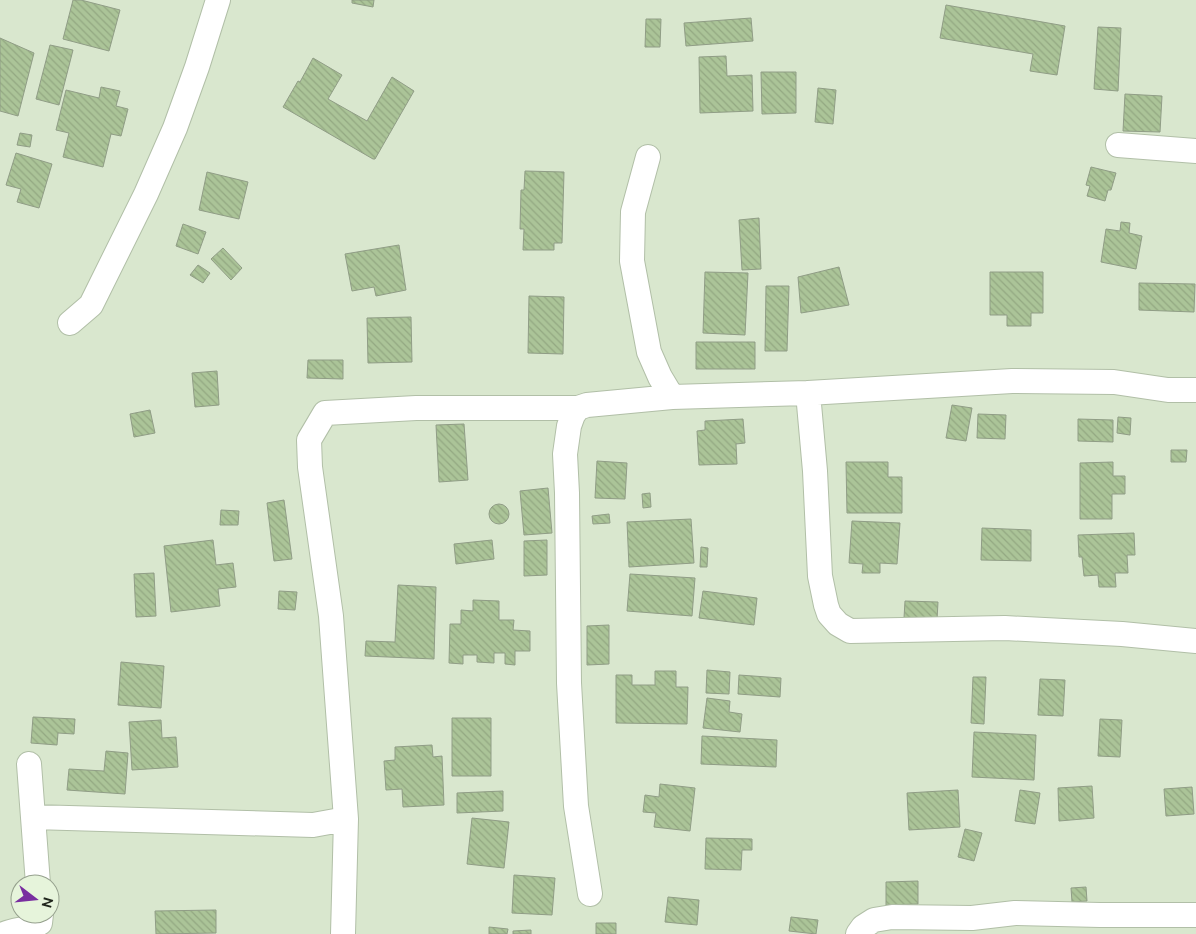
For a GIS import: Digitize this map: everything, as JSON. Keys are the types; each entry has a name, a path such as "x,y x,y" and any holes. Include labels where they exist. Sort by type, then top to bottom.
{"street":[{"path":"70,323 92,305 146,194 175,128 218,0"},
{"path":"1118,145 1196,151"},
{"path":"648,157 633,212 632,261 649,352 672,398"},
{"path":"342,934 346,819 331,616 310,467 309,440 325,413 416,408 578,408 598,403 672,398 808,393 1012,381 1114,382 1168,390 1196,390"},
{"path":"808,393 815,471 820,576 829,614 838,624 850,631 1005,628 1122,634 1196,641"},
{"path":"578,408 568,426 565,454 569,683 576,806 590,894"},
{"path":"29,764 37,874"},
{"path":"33,817 314,825 346,819"},
{"path":"858,934 863,927 874,920 892,917 972,918 1015,913 1196,915"},
{"path":"10,933 32,928 38,924"}],"building":[{"path":"73,0 81,0 120,10 109,51 63,39"},
{"path":"352,0 374,0 373,7 352,3"},
{"path":"946,5 1065,26 1057,75 1030,71 1033,54 940,38"},
{"path":"751,18 753,41 686,46 684,23"},
{"path":"646,19 661,19 660,47 645,47"},
{"path":"1098,27 1121,28 1118,91 1094,89"},
{"path":"0,38 34,53 18,116 0,111"},
{"path":"50,45 73,50 59,105 36,99"},
{"path":"726,56 727,76 752,75 753,111 700,113 699,57"},
{"path":"313,58 342,75 328,99 367,121 392,77 414,91 375,159 283,107"},
{"path":"761,72 796,72 796,113 762,114"},
{"path":"101,87 120,91 116,106 128,109 121,136 111,134 103,167 63,157 69,133 56,130 66,90 99,98"},
{"path":"818,88 836,90 833,124 815,122"},
{"path":"1125,94 1162,96 1160,132 1123,131"},
{"path":"20,133 32,135 30,147 17,145"},
{"path":"16,153 52,164 39,208 17,202 21,189 6,185"},
{"path":"1091,167 1116,173 1111,190 1108,190 1105,201 1087,196 1090,186 1086,185"},
{"path":"525,171 564,172 562,243 554,243 554,250 523,250 524,229 520,229 521,190 524,190"},
{"path":"207,172 248,182 239,219 199,210"},
{"path":"759,218 761,269 742,270 739,220"},
{"path":"1121,222 1130,223 1129,233 1142,236 1136,269 1101,262 1106,229 1120,231"},
{"path":"183,224 206,232 198,254 176,246"},
{"path":"399,245 406,290 376,296 374,287 352,291 345,254"},
{"path":"223,248 242,268 231,280 211,259"},
{"path":"198,265 210,273 203,283 190,275"},
{"path":"839,267 849,305 801,313 798,277"},
{"path":"705,272 748,273 745,335 703,333"},
{"path":"990,272 1043,272 1043,313 1031,313 1031,326 1007,326 1007,315 990,315"},
{"path":"1139,283 1195,284 1194,312 1139,310"},
{"path":"766,286 789,286 787,351 765,351"},
{"path":"529,296 564,297 563,354 528,353"},
{"path":"411,317 412,362 368,363 367,318"},
{"path":"696,342 755,342 755,369 696,369"},
{"path":"308,360 343,360 343,379 307,378"},
{"path":"217,371 219,405 195,407 192,373"},
{"path":"952,405 972,408 966,441 946,438"},
{"path":"150,410 155,433 134,437 130,414"},
{"path":"978,414 1006,415 1005,439 977,438"},
{"path":"1118,417 1131,418 1130,435 1117,433"},
{"path":"743,419 745,443 736,444 737,464 699,465 697,431 705,430 705,421"},
{"path":"1078,419 1113,420 1113,442 1078,441"},
{"path":"464,424 468,480 439,482 436,425"},
{"path":"1171,450 1187,450 1186,462 1171,462"},
{"path":"597,461 627,463 625,499 595,498"},
{"path":"846,462 888,462 888,477 902,477 902,513 847,513"},
{"path":"1113,462 1113,476 1125,476 1125,494 1112,494 1112,519 1080,519 1080,463"},
{"path":"548,488 552,533 524,535 520,491"},
{"path":"650,493 651,507 643,508 642,494"},
{"path":"284,500 292,559 274,561 267,503"},
{"path":"495,504 503,504 509,510 509,518 503,524 495,524 489,518 489,510"},
{"path":"221,510 239,511 238,525 220,525"},
{"path":"609,514 610,523 593,524 592,516"},
{"path":"691,519 694,563 629,567 627,522"},
{"path":"852,521 900,523 897,564 880,563 880,573 862,573 863,564 849,563"},
{"path":"982,528 1031,530 1031,561 981,560"},
{"path":"1134,533 1135,555 1127,555 1128,573 1115,573 1116,587 1099,587 1098,575 1084,576 1082,557 1079,557 1078,535"},
{"path":"213,540 216,565 233,563 236,587 218,589 220,606 171,612 164,546"},
{"path":"492,540 494,559 456,564 454,544"},
{"path":"547,540 547,575 524,576 524,541"},
{"path":"701,547 708,548 707,567 700,567"},
{"path":"154,573 156,616 136,617 134,574"},
{"path":"630,574 695,578 692,616 627,611"},
{"path":"398,585 436,587 434,659 365,656 366,641 395,642"},
{"path":"279,591 297,592 295,610 278,609"},
{"path":"703,591 757,598 754,625 699,618"},
{"path":"473,600 499,601 499,620 514,620 513,630 530,631 530,651 515,651 515,665 505,664 505,653 494,653 494,663 477,662 477,655 463,655 463,664 449,663 450,624 461,624 461,610 473,611"},
{"path":"905,601 938,602 937,620 904,618"},
{"path":"609,625 609,664 587,665 587,626"},
{"path":"121,662 164,666 161,708 118,705"},
{"path":"707,670 730,672 729,694 706,693"},
{"path":"655,671 676,671 676,687 688,687 687,724 616,723 616,675 632,675 632,685 655,685"},
{"path":"739,675 781,678 780,697 738,694"},
{"path":"973,677 986,677 984,724 971,723"},
{"path":"1040,679 1065,680 1063,716 1038,715"},
{"path":"707,698 730,701 729,712 742,714 740,732 703,728"},
{"path":"33,717 75,719 74,734 58,733 57,745 31,743"},
{"path":"452,718 491,718 491,776 452,776"},
{"path":"1100,719 1122,720 1120,757 1098,756"},
{"path":"161,720 162,738 176,737 178,767 132,770 129,722"},
{"path":"974,732 1036,735 1034,780 972,777"},
{"path":"702,736 777,740 776,767 701,764"},
{"path":"432,745 433,757 442,756 444,805 403,807 402,789 386,790 384,761 395,760 395,747"},
{"path":"106,751 128,753 125,794 67,790 69,769 104,771"},
{"path":"660,784 695,788 690,831 654,827 656,813 643,812 645,795 659,797"},
{"path":"1092,786 1094,818 1059,821 1058,788"},
{"path":"1192,787 1194,814 1166,816 1164,789"},
{"path":"958,790 960,827 909,830 907,793"},
{"path":"1020,790 1040,793 1035,824 1015,821"},
{"path":"503,791 503,811 457,813 457,793"},
{"path":"472,818 509,822 504,868 467,864"},
{"path":"965,829 982,833 974,861 958,857"},
{"path":"706,838 752,839 752,850 742,850 741,870 705,869"},
{"path":"514,875 555,878 552,915 512,913"},
{"path":"918,881 918,904 886,905 886,882"},
{"path":"1086,887 1087,901 1072,902 1071,888"},
{"path":"668,897 699,900 697,925 665,922"},
{"path":"216,910 216,933 156,934 155,911"},
{"path":"791,917 818,920 816,934 789,931"},
{"path":"596,923 616,923 616,934 596,934"},
{"path":"489,927 508,929 507,934 489,934"},
{"path":"531,930 531,934 513,934 513,931"}]}
